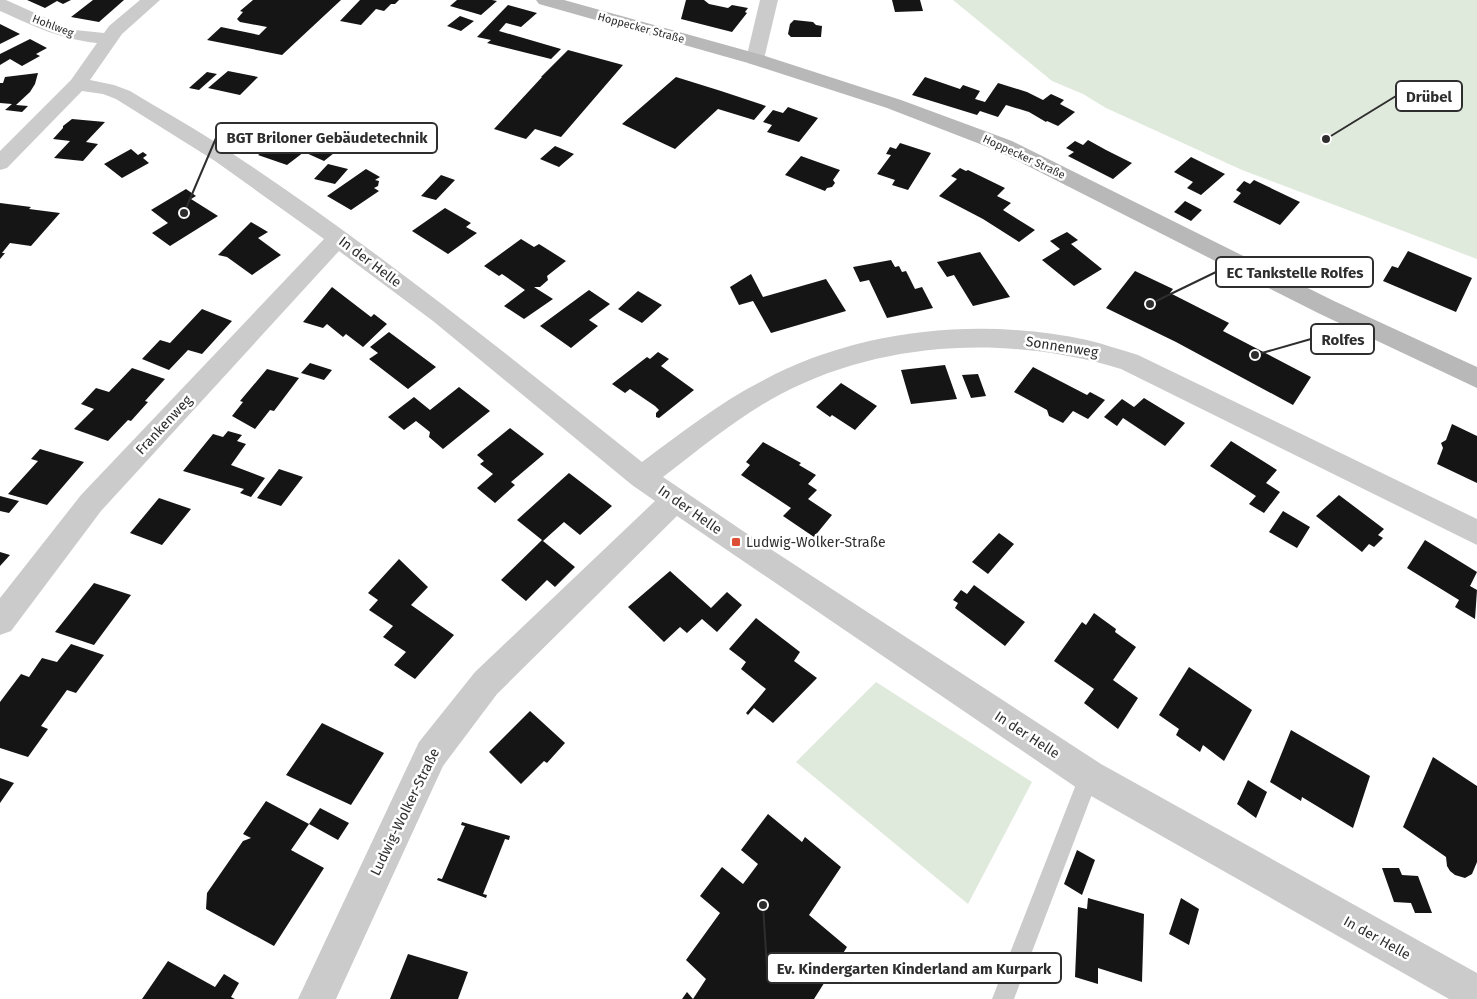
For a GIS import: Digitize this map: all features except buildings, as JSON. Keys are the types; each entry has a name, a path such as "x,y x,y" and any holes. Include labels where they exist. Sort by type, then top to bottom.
{"street":[{"path":"0,163 78,84 120,24 151,0"},
{"name":"Hoppecker Straße","path":"545,0 756,59 894,104 1005,146 1326,307 1477,378"},
{"path":"756,59 769,0"},
{"name":"Hohlweg","path":"0,4 73,35 108,39"},
{"name":"In der Helle","path":"78,84 107,89 123,95 222,156 338,238 441,316 642,477 736,542 1089,776 1477,994"},
{"name":"Frankenweg","path":"0,621 91,503 338,238"},
{"name":"Sonnenweg","path":"642,477 754,397 792,377 836,360 877,349 913,344 979,339 1026,341 1085,348 1129,362 1477,533"},
{"name":"Ludwig-Wolker-Straße","path":"317,999 431,754 486,682 675,500"}],"lane":[{"path":"1003,999 1089,776"}],"green space":[{"path":"953,0 1477,0 1477,259 1242,170 1106,108 1083,94 1052,81"},
{"path":"876,682 1032,782 968,904 796,762"}],"place":[{"name":"Drübel","path":"1326,139"},
{"name":"BGT Briloner Gebäudetechnik","path":"184,213"},
{"name":"EC Tankstelle Rolfes","path":"1150,304"},
{"name":"Rolfes","path":"1255,355"},
{"name":"Ludwig-Wolker-Straße","path":"736,542"},
{"name":"Ev. Kindergarten Kinderland am Kurpark","path":"763,905"}]}
